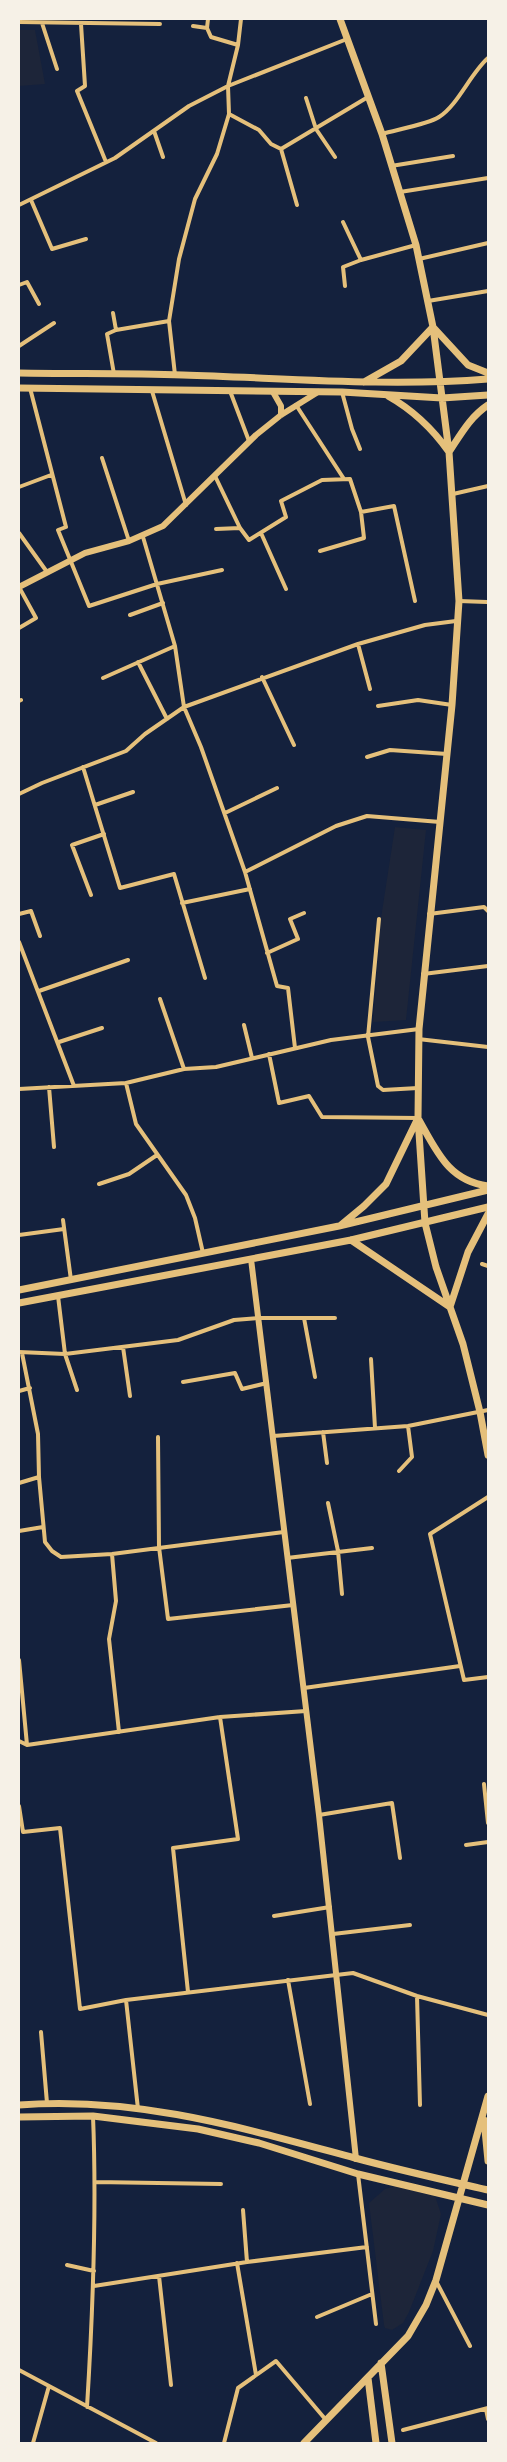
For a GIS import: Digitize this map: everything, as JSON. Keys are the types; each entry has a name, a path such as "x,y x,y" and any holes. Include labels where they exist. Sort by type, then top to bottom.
{"main road":[{"path":"340,19 382,134 416,245 433,327 449,452 459,600 456,621 452,705 423,974 418,1039 418,1118 425,1223 436,1267 484,1411 488,1455"},
{"path":"433,327 468,365 488,373"},
{"path":"363,383 402,361 433,327"},
{"path":"19,373 175,375 363,383 440,383 488,379"},
{"path":"19,388 152,391 342,392 442,398 488,395"},
{"path":"386,395 405,406 420,419 436,434 449,452"},
{"path":"449,452 467,422 476,412 488,405"},
{"path":"418,1118 441,1160 456,1174 471,1184 488,1186"},
{"path":"339,1226 364,1206 386,1184 418,1118"},
{"path":"19,1290 71,1281 203,1252 339,1226 423,1207 488,1190"},
{"path":"19,1303 352,1240 488,1207"},
{"path":"450,1307 468,1252 488,1214"},
{"path":"352,1240 450,1307"},
{"path":"304,2443 408,2336 426,2305 436,2280 488,2096"},
{"path":"19,2105 47,2103 86,2104 138,2109 212,2120 277,2136 356,2159 488,2190"},
{"path":"484,2112 488,2161"},
{"path":"19,2117 93,2116 209,2131 280,2150 358,2174 488,2205"},
{"path":"209,2131 212,2120"},
{"path":"381,2363 392,2443"},
{"path":"368,2378 376,2443"}],"street":[{"path":"208,19 206,28 211,37 238,46"},
{"path":"175,375 169,321 179,259 195,199 218,154 229,114 228,86 238,46 241,19"},
{"path":"19,22 160,24"},
{"path":"42,23 57,69"},
{"path":"81,24 85,86 77,91 106,162"},
{"path":"193,26 206,28"},
{"path":"19,205 106,162 189,106 228,86 347,39"},
{"path":"382,134 438,118 453,101 476,69 488,58"},
{"path":"281,149 368,97"},
{"path":"306,98 316,129 335,157"},
{"path":"229,114 259,130 272,144 281,149 297,205"},
{"path":"154,131 163,157"},
{"path":"391,166 453,156"},
{"path":"400,192 488,178"},
{"path":"31,200 52,249 86,239"},
{"path":"343,222 361,260"},
{"path":"419,259 488,243"},
{"path":"346,286 343,267 361,260 416,245"},
{"path":"19,285 27,282 39,304"},
{"path":"428,301 488,291 488,294"},
{"path":"113,313 116,330"},
{"path":"114,374 107,334 116,330 169,321"},
{"path":"19,346 54,323"},
{"path":"30,388 51,475 66,527 58,530 89,606 157,584 222,570"},
{"path":"152,391 186,505"},
{"path":"230,391 249,441"},
{"path":"273,392 281,406 281,415"},
{"path":"19,628 36,618 19,587 85,553 143,537 164,526 249,441 281,415 318,392"},
{"path":"342,392 352,429 360,449"},
{"path":"296,405 344,479"},
{"path":"102,458 128,541"},
{"path":"19,487 51,475"},
{"path":"214,476 240,528 249,540 286,517 281,501 322,480 350,478 361,512 364,538 320,551"},
{"path":"453,494 488,486"},
{"path":"361,512 394,506 414,601"},
{"path":"216,529 240,528"},
{"path":"19,533 47,572"},
{"path":"261,533 286,589"},
{"path":"143,537 175,646 184,707 225,813 245,872 277,986 288,988 295,1048"},
{"path":"459,600 487,602"},
{"path":"130,615 163,603"},
{"path":"19,794 42,783 126,751 145,734 184,707 262,677 358,644 425,626 456,621"},
{"path":"358,644 370,689"},
{"path":"103,678 175,646"},
{"path":"138,662 167,719"},
{"path":"262,677 294,745"},
{"path":"378,706 418,700 452,705"},
{"path":"367,757 390,750 447,754"},
{"path":"83,768 120,888 174,874 205,978"},
{"path":"225,813 277,788"},
{"path":"95,805 133,792"},
{"path":"245,872 336,826 367,816 440,822"},
{"path":"91,895 72,845 104,834"},
{"path":"182,903 250,889"},
{"path":"429,914 484,907 488,911"},
{"path":"19,914 31,911 40,936"},
{"path":"267,953 298,939 290,919 304,913"},
{"path":"379,919 368,1037 380,1089 418,1088"},
{"path":"19,942 59,1042 74,1086"},
{"path":"19,954 24,952"},
{"path":"39,991 128,960"},
{"path":"423,974 488,966"},
{"path":"160,998 184,1070"},
{"path":"244,1025 252,1058"},
{"path":"59,1042 102,1028"},
{"path":"19,1089 126,1083 184,1070 216,1067 331,1040 368,1037 419,1029"},
{"path":"418,1039 488,1047"},
{"path":"268,1054 279,1103 309,1096 322,1117 418,1118"},
{"path":"126,1083 136,1124 186,1195 195,1218 203,1252"},
{"path":"49,1087 54,1147"},
{"path":"99,1184 129,1174 157,1155"},
{"path":"63,1220 71,1281"},
{"path":"19,1235 64,1229"},
{"path":"251,1259 320,1815 356,2159"},
{"path":"482,1264 488,1266"},
{"path":"58,1296 64,1354 77,1390"},
{"path":"284,1532 112,1554 60,1557 52,1551 45,1542 39,1476 38,1434 30,1388 20,1352 64,1354 178,1340 234,1320 258,1318 335,1318"},
{"path":"304,1318 315,1377"},
{"path":"124,1347 130,1396"},
{"path":"371,1360 375,1428"},
{"path":"183,1382 235,1372 242,1389 267,1383"},
{"path":"19,1391 30,1388"},
{"path":"273,1436 408,1426 484,1411"},
{"path":"399,1471 412,1457 408,1426"},
{"path":"323,1432 327,1463"},
{"path":"158,1437 160,1547 168,1619 293,1605"},
{"path":"19,1483 39,1476"},
{"path":"488,1497 430,1534 464,1680 488,1677"},
{"path":"328,1503 338,1552 342,1594"},
{"path":"19,1531 43,1527"},
{"path":"287,1558 372,1548"},
{"path":"112,1554 116,1601 110,1639 119,1732"},
{"path":"19,1660 27,1745"},
{"path":"304,1688 460,1666"},
{"path":"19,1741 27,1745 220,1717 306,1711"},
{"path":"188,1992 173,1848 238,1839 220,1717"},
{"path":"484,1784 488,1823"},
{"path":"320,1815 392,1803 400,1858"},
{"path":"19,1806 23,1832 60,1828 80,2009 126,2000 353,1973 417,1996 488,2015"},
{"path":"466,1845 488,1842"},
{"path":"274,1916 330,1907"},
{"path":"333,1934 410,1925"},
{"path":"288,1980 310,2104"},
{"path":"417,1996 420,2105"},
{"path":"126,2000 138,2109"},
{"path":"40,2032 47,2103"},
{"path":"87,2407 94,2286 95,2182 93,2116"},
{"path":"358,2174 376,2324"},
{"path":"95,2182 221,2184"},
{"path":"243,2210 247,2262"},
{"path":"94,2286 237,2263 367,2247"},
{"path":"237,2263 256,2375"},
{"path":"67,2265 94,2271"},
{"path":"159,2276 171,2385"},
{"path":"436,2280 470,2346"},
{"path":"317,2317 372,2294"},
{"path":"224,2443 238,2388 276,2361 326,2420"},
{"path":"19,2370 156,2443"},
{"path":"33,2443 50,2386"},
{"path":"403,2430 487,2409 488,2419"}],"shaded area":[{"path":"19,30 35,30 45,84 19,86"},
{"path":"395,827 426,830 406,1020 373,1022 381,918"},
{"path":"396,2186 435,2196 441,2214 433,2251 409,2312 403,2323 392,2330 385,2328 384,2325 369,2203 385,2189"}]}
